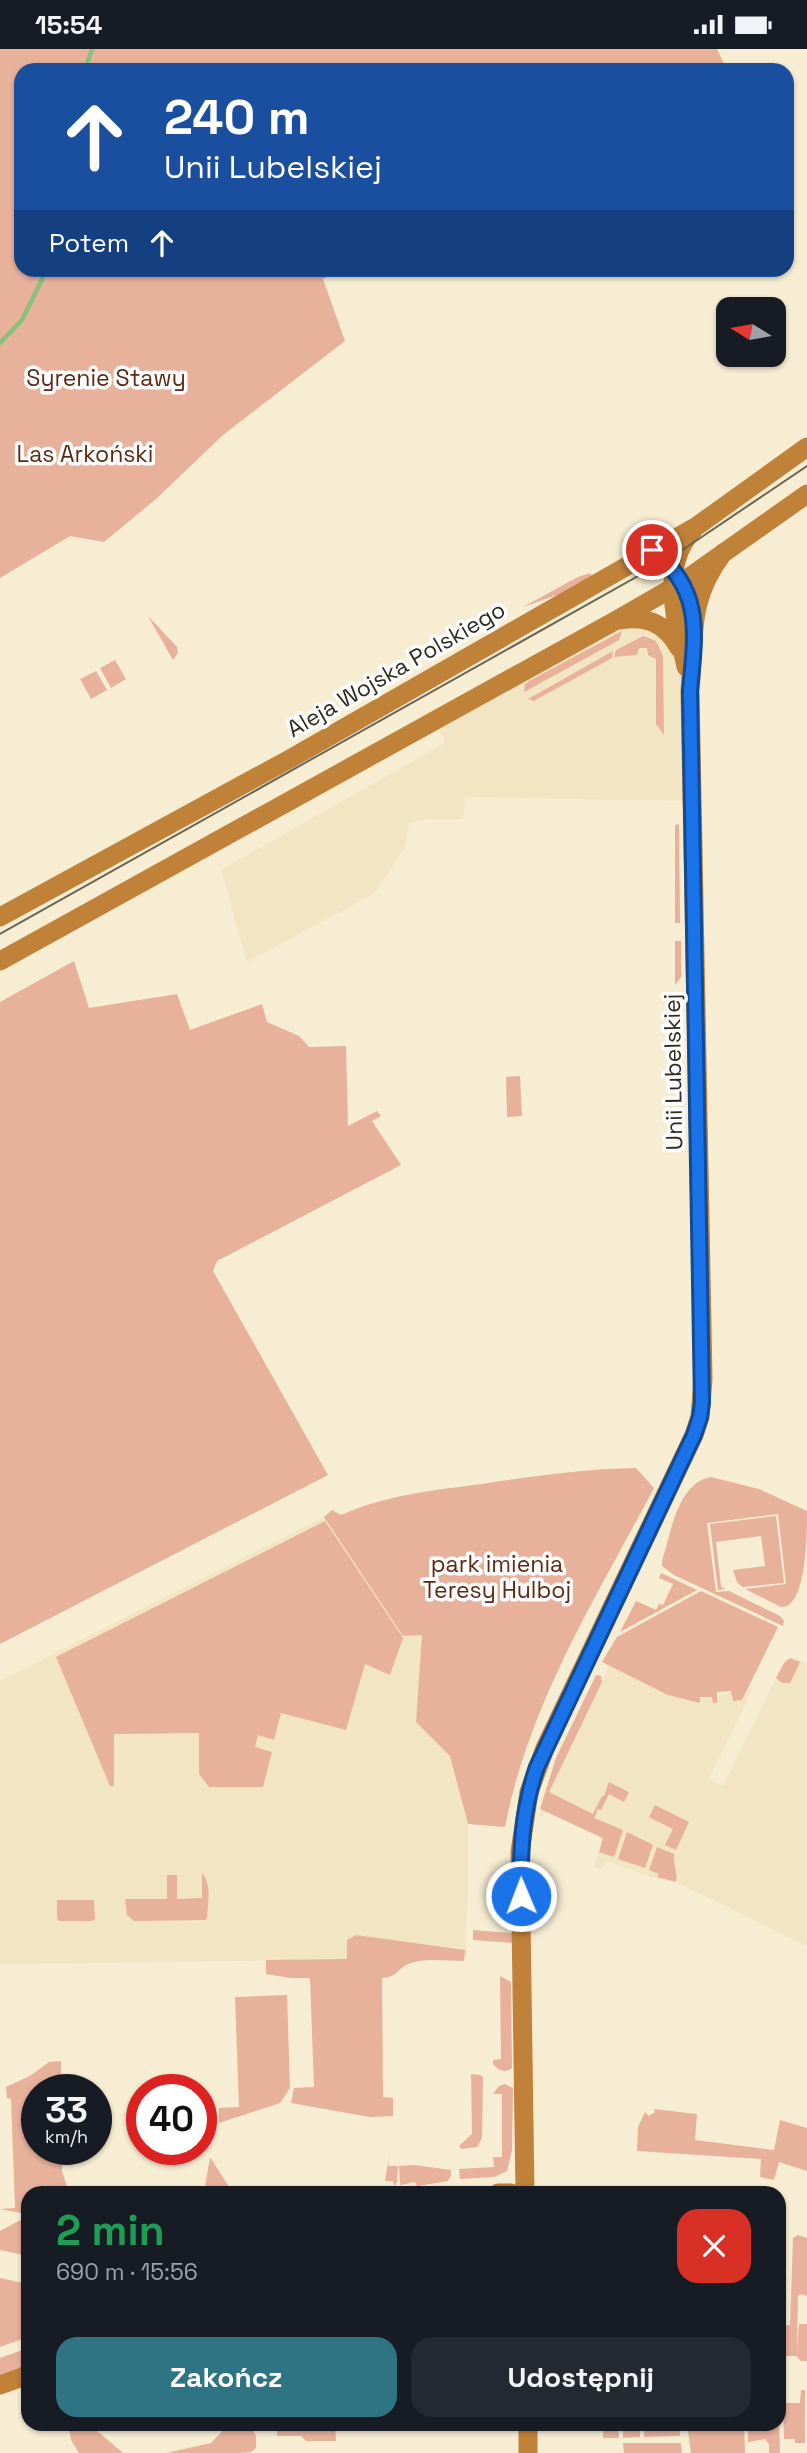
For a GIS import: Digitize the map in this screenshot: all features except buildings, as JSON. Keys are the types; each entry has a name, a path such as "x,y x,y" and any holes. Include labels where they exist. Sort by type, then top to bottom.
{"street":[{"name":"Aleja Wojska Polskiego","path":"0,917 281,764 697,526 807,447"},
{"path":"0,961 613,622 723,553 807,494"},
{"path":"674,583 680,548 697,526"},
{"path":"652,550 674,583"},
{"name":"Unii Lubelskiej","path":"690,691 684,659 684,613 723,553"},
{"name":"Unii Lubelskiej","path":"525,2186 520,1851 526,1808 533,1778 545,1748 687,1450 700,1417 703,1379 690,691 684,613 674,583"},
{"name":"Unii Lubelskiej","path":"613,622 640,618 657,623 673,638 684,659"},
{"path":"0,2385 21,2378"},
{"path":"528,2431 528,2453"}],"shaded area":[{"path":"642,620 681,658 690,801 466,797 463,819 430,819 409,823 405,847 375,893 247,962 221,870 445,743 437,725 620,623"},
{"path":"324,1517 403,1635 422,1635 416,1722 450,1756 468,1824 465,1942 468,1958 0,1964 0,1681"},
{"path":"794,1657 807,1664 807,1946 676,1882 657,1879 606,1861 602,1869 594,1867 603,1839 549,1813 545,1813 539,1820 542,1802 613,1658 696,1700 753,1688 709,1779 723,1786 783,1665"}],"green space":[{"name":"Las Arkoński","path":"0,49 717,49 724,63 14,63 14,277 327,277 323,279 345,341 223,435 156,499 104,542 70,536 0,578"},
{"path":"590,573 592,576 560,594 523,607 578,577"},
{"path":"148,616 177,647 178,653 173,660"},
{"path":"622,631 619,640 524,692 529,681"},
{"path":"643,636 656,641 663,656 664,735 656,724 656,659 648,655 647,648 639,648 637,655 614,657 616,650"},
{"path":"613,651 612,658 534,701 528,699"},
{"path":"115,660 126,679 111,688 100,668"},
{"path":"96,671 107,690 91,699 80,679"},
{"path":"679,824 680,923 675,923 675,825"},
{"path":"675,941 681,941 681,977 675,985"},
{"path":"74,961 89,1008 177,994 190,1030 262,1004 267,1022 299,1036 309,1047 346,1046 348,1126 377,1111 381,1116 372,1121 401,1165 217,1261 213,1271 328,1475 0,1644 0,1002"},
{"path":"520,1076 522,1116 507,1117 506,1077"},
{"name":"park imienia Teresy Hulboj","path":"636,1468 654,1488 547,1694 516,1781 505,1827 468,1824 450,1756 416,1722 422,1635 403,1636 324,1517 332,1510 341,1515 393,1498 428,1491 559,1473"},
{"path":"711,1477 759,1489 807,1511 806,1551 801,1583 790,1604 781,1607 745,1589 786,1584 778,1514 707,1523 716,1592 729,1591 780,1616 784,1621 783,1626 674,1575 662,1566 672,1524 683,1499 700,1481"},
{"path":"776,1516 784,1583 742,1587 737,1582 733,1570 765,1566 761,1536 716,1542 721,1587 726,1589 718,1590 710,1524"},
{"path":"325,1521 403,1638 390,1675 365,1664 346,1730 281,1713 274,1740 258,1735 255,1747 272,1752 263,1787 209,1787 199,1774 199,1733 114,1734 114,1786 110,1786 56,1657"},
{"path":"661,1573 697,1590 620,1632 636,1601 656,1610 659,1604 663,1605 673,1584 659,1578"},
{"path":"701,1591 778,1627 742,1700 733,1701 731,1691 717,1692 717,1703 713,1703 712,1697 700,1697 700,1703 668,1695 602,1662 617,1637"},
{"path":"790,1658 800,1662 790,1683 782,1683 776,1678"},
{"path":"596,1675 601,1676 602,1682 549,1792 593,1814 609,1782 629,1792 624,1802 609,1794 594,1818 623,1830 614,1857 599,1852 603,1838 540,1809 556,1758"},
{"path":"655,1805 689,1822 676,1850 665,1845 673,1829 649,1817"},
{"path":"627,1832 653,1845 645,1868 618,1859"},
{"path":"657,1847 674,1854 676,1882 657,1877 659,1874 649,1870"},
{"path":"202,1873 209,1894 205,1920 134,1921 127,1915 125,1899 167,1899 167,1875 177,1875 177,1899 202,1898"},
{"path":"57,1900 94,1900 95,1919 59,1921"},
{"path":"473,1930 511,1933 514,1935 513,1943 473,1940"},
{"path":"356,1935 465,1950 464,1961 419,1961 382,1978 383,2097 393,2098 393,2116 370,2117 291,2103 294,2088 314,2087 310,1978 266,1974 266,1960 347,1959 347,1940"},
{"path":"500,1976 511,1982 512,2068 505,2071 493,2064 493,2060 501,2059"},
{"path":"287,1995 290,2088 280,2103 219,2123 219,2108 239,2107 235,1997"},
{"path":"61,2061 61,2074 33,2074 49,2062"},
{"path":"471,2074 483,2077 482,2138 477,2147 461,2149 459,2146 472,2134"},
{"path":"21,2080 21,2165 62,2165 67,2186 21,2186 21,2213 0,2209 15,2208 11,2099 7,2098 6,2087"},
{"path":"505,2084 513,2088 512,2150 507,2171 494,2177 460,2179 459,2169 494,2167 493,2157 502,2157 502,2094 493,2094 499,2086"},
{"path":"654,2109 697,2114 695,2140 774,2150 780,2120 807,2128 807,2171 779,2162 774,2180 760,2177 761,2159 637,2151 638,2127 645,2112 649,2116 655,2112"},
{"path":"389,2155 388,2166 398,2166 397,2182 394,2186 393,2181 385,2181"},
{"path":"209,2165 215,2165 229,2186 205,2186"},
{"path":"414,2165 451,2170 451,2175 448,2181 417,2186 415,2182 400,2185 399,2166"},
{"path":"21,2220 21,2254 0,2250 0,2231"},
{"path":"798,2235 807,2238 807,2296 798,2296 797,2349 799,2324 807,2324 807,2361 801,2361 796,2356 786,2356 786,2325 790,2325 793,2238"},
{"path":"0,2278 21,2282 21,2340 0,2347"},
{"path":"21,2350 21,2370 0,2377 0,2358"},
{"path":"801,2390 805,2390 805,2443 795,2443 795,2439 784,2439 786,2403 800,2403"},
{"path":"69,2431 97,2431 123,2453 79,2453"},
{"path":"222,2431 254,2431 256,2436 256,2448 251,2452 166,2453 211,2443"},
{"path":"277,2431 335,2431 336,2441 306,2441 301,2436 277,2436"},
{"path":"603,2431 618,2431 619,2438 603,2438"},
{"path":"623,2431 640,2431 640,2437 623,2438"},
{"path":"644,2431 680,2431 680,2436 644,2437"},
{"path":"688,2431 744,2431 745,2453 691,2453"},
{"path":"748,2431 779,2431 780,2453 769,2453 769,2444 765,2439 748,2442"},
{"path":"623,2443 681,2443 682,2453 624,2453"}],"waterway":[{"path":"87,63 92,49"},
{"path":"0,343 22,320 43,277"}],"tram line":[{"path":"0,934 672,557 807,466"}],"route":[{"path":"521,1896 522,1830 537,1767 694,1435 702,1402 690,691 694,613 674,571 652,550"}],"park label":[{"name":"Syrenie Stawy","path":"106,378"}]}
